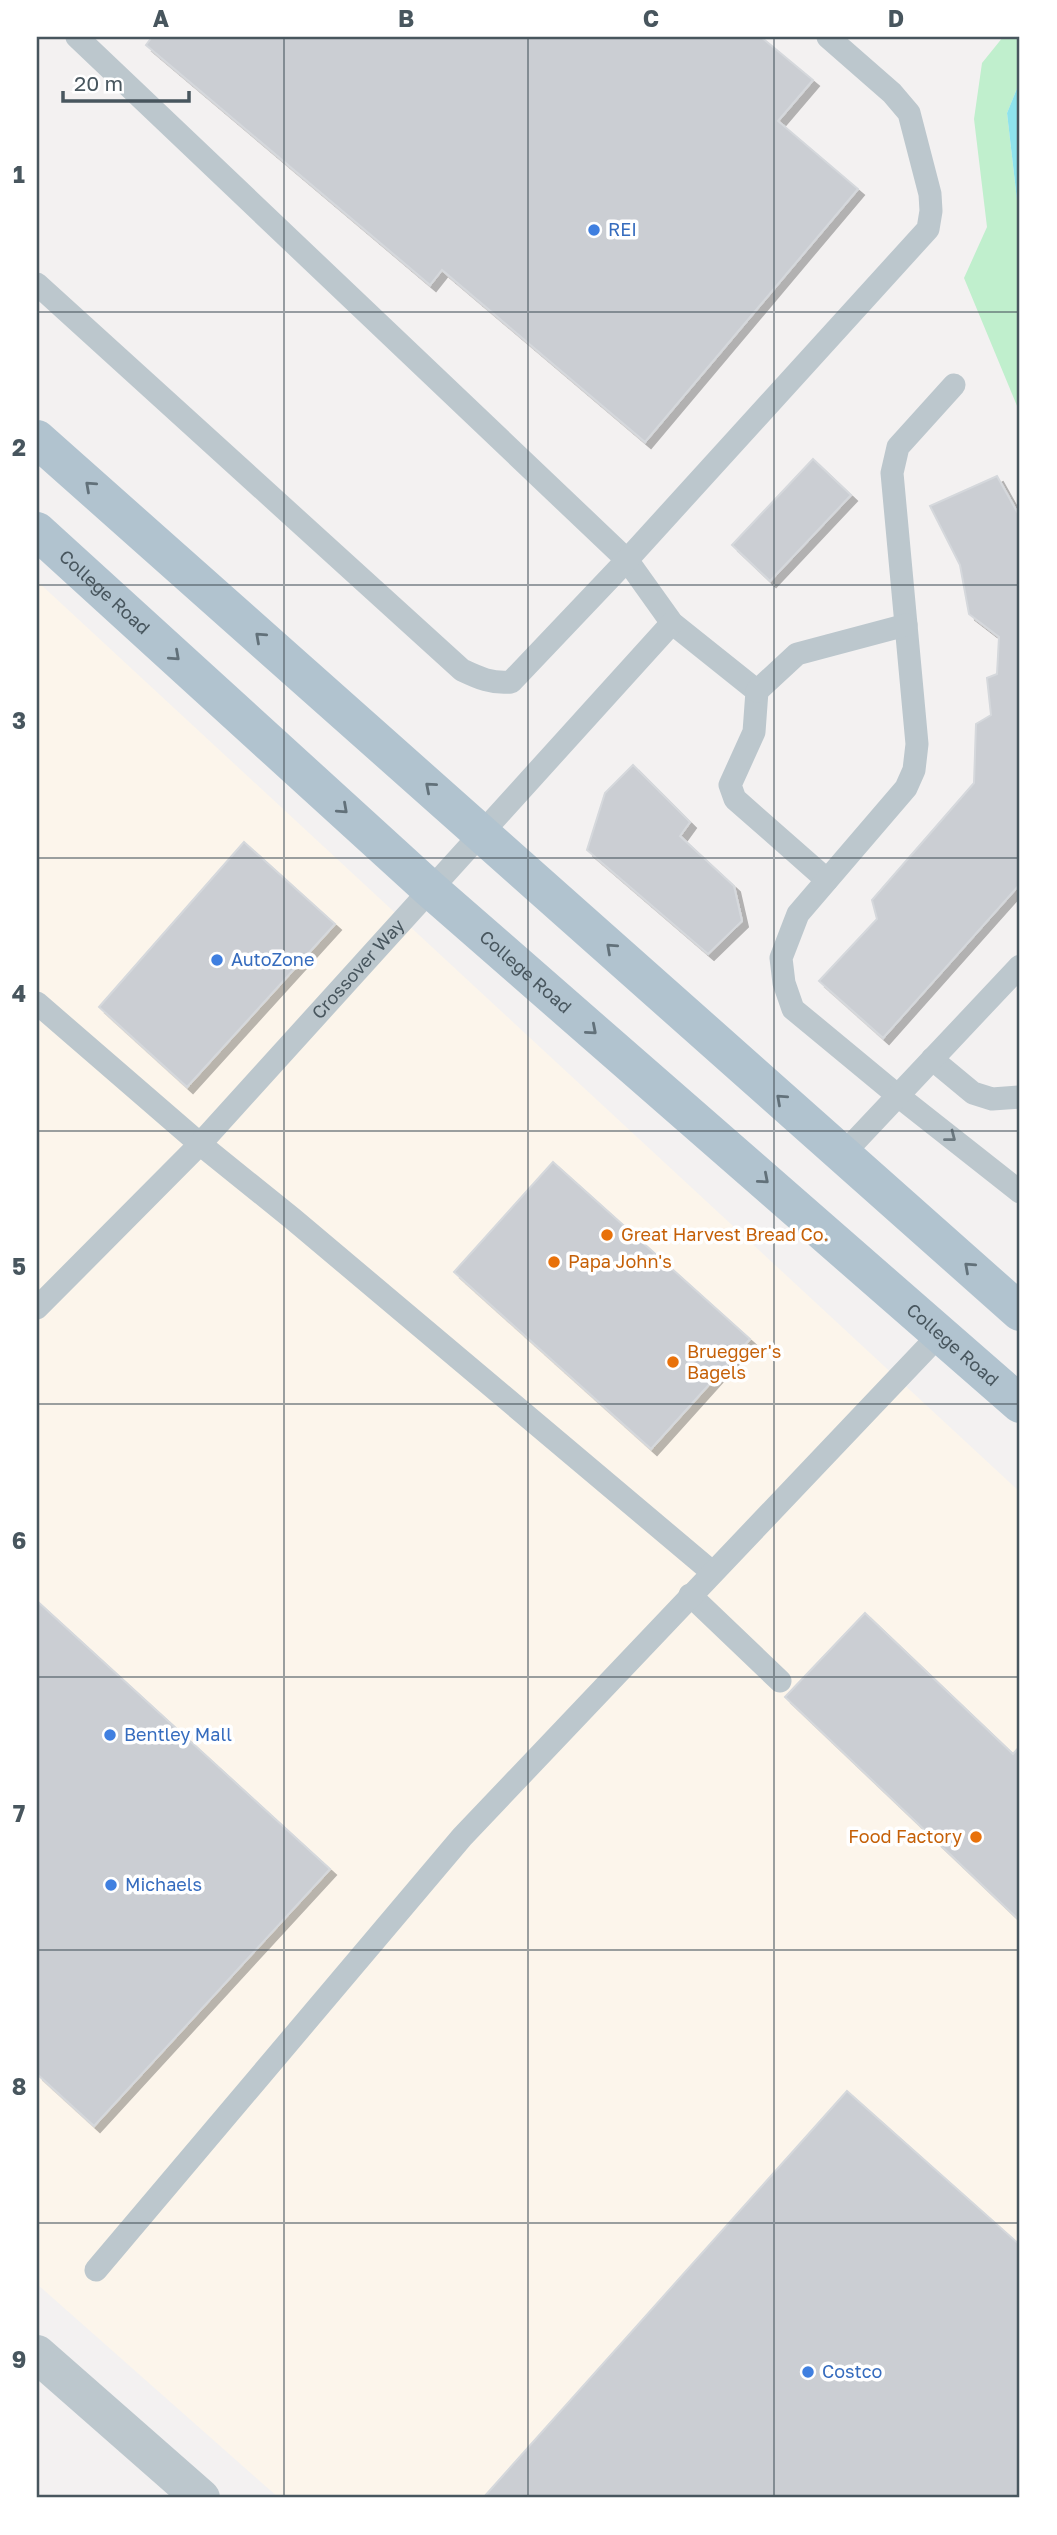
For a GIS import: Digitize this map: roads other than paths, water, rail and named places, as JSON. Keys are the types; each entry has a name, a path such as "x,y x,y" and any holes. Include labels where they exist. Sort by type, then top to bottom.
{"main road":[{"path":"37,439 1020,1312"},
{"name":"College Road","path":"37,530 430,889 1020,1404"}],"street":[{"path":"37,2354 201,2498"}],"lane":[{"path":"77,37 627,560 672,623 757,691"},
{"path":"37,284 462,670 497,683 511,682 627,560 928,229 930,194 909,113 892,93 828,37"},
{"path":"954,385 898,447 892,472 917,744 914,770 906,788 798,914 781,958 784,983 793,1009 1020,1192"},
{"name":"Crossover Way","path":"37,1308 200,1144 672,623"},
{"path":"827,880 735,799 730,785 754,732 757,691 797,654 906,625"},
{"path":"843,1154 1018,971"},
{"path":"37,1003 200,1144 293,1219 712,1572"},
{"path":"932,1059 973,1093 992,1099 1020,1097"},
{"path":"96,2270 462,1837 941,1333"},
{"path":"690,1595 780,1681"}],"water":[{"path":"1020,81 1020,208 1007,113"}],"place":[{"name":"REI","path":"594,230"},
{"name":"AutoZone","path":"217,960"},
{"name":"Great Harvest Bread Co.","path":"607,1235"},
{"name":"Papa John's","path":"554,1262"},
{"name":"Bruegger's Bagels","path":"673,1362"},
{"name":"Bentley Mall","path":"110,1735"},
{"name":"Food Factory","path":"976,1837"},
{"name":"Michaels","path":"111,1885"},
{"name":"Costco","path":"808,2372"}]}
